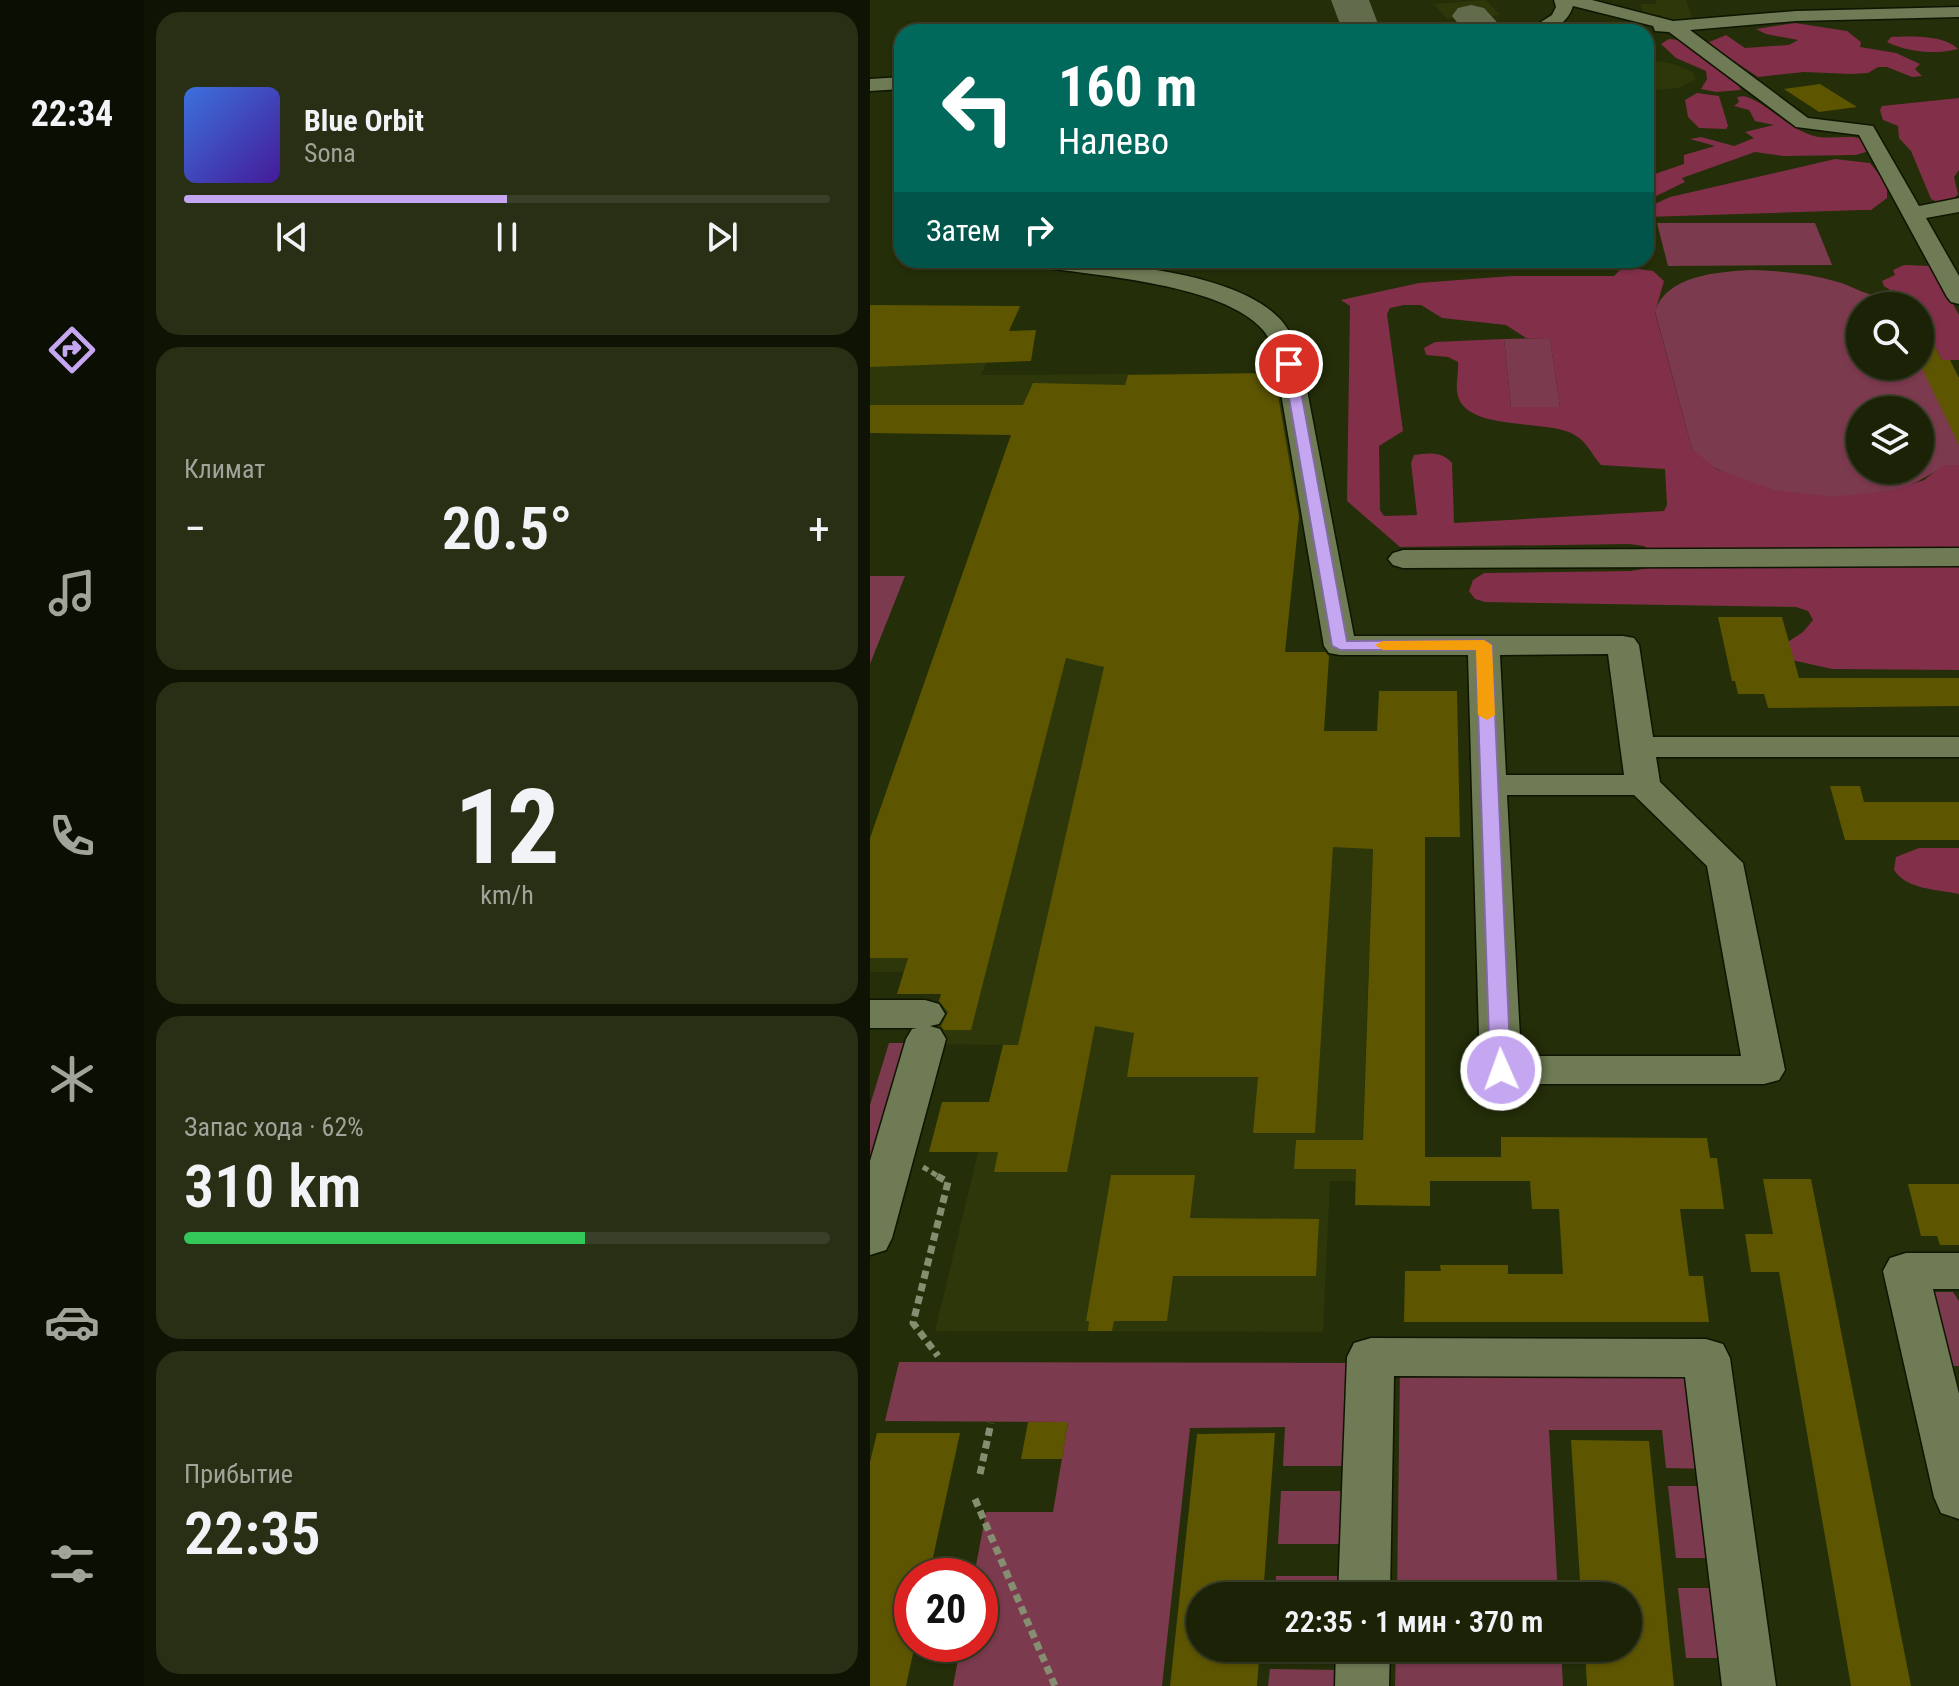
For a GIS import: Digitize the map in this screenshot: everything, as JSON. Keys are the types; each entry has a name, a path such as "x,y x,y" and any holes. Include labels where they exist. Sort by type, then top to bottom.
{"street":[{"path":"1548,24 1559,18 1565,7 1563,0"},
{"path":"1572,0 1673,26 1803,123 1866,130 1959,297"},
{"path":"1664,0 1673,26"},
{"path":"1852,15 1946,0"},
{"path":"1654,28 1852,15 1959,12"},
{"path":"1720,22 1742,40"},
{"path":"870,85 894,84"},
{"path":"1912,214 1959,205"},
{"path":"1085,268 1204,289 1245,306 1268,320 1280,335 1289,364 1340,646 1484,645 1623,645 1643,785 1725,863 1764,1070 1501,1070 1484,645"},
{"path":"1403,559 1959,557"},
{"path":"1637,747 1959,747"},
{"path":"1489,785 1643,785"},
{"path":"870,1014 925,1026 870,1238"},
{"path":"1959,1271 1906,1271 1959,1497"},
{"path":"1364,1582 1371,1357 1706,1358 1749,1686"},
{"path":"1362,1686 1363,1662"}],"path":[{"path":"938,1356 913,1323 948,1182"},
{"path":"980,1474 991,1423"},
{"path":"975,1499 1055,1686"}],"shaded area":[{"path":"1339,0 1361,0 1371,24 1349,24"},
{"path":"1486,0 1500,15 1484,17 1491,24 1471,24 1465,18 1447,19 1434,4"},
{"path":"1656,0 1686,0 1693,20 1663,23 1660,15 1644,15 1640,4 1656,4"},
{"path":"1795,23 1847,31 1861,42 1860,47 1896,53 1920,64 1915,69 1922,76 1912,77 1887,67 1878,67 1868,73 1804,72 1758,77 1707,43 1726,35 1745,48 1789,45 1798,40 1756,29"},
{"path":"1891,37 1936,39 1958,49 1941,52 1912,50 1887,42"},
{"path":"1669,39 1680,40 1737,81 1741,90 1716,92 1701,89 1707,79 1706,71 1676,58 1661,44"},
{"path":"1654,60 1674,64 1692,72 1696,79 1679,88 1654,90"},
{"path":"1697,93 1719,96 1728,126 1726,129 1699,128 1688,117 1685,100"},
{"path":"1744,96 1762,104 1786,122 1814,136 1864,139 1869,151 1856,155 1784,156 1755,152 1682,178 1685,182 1654,197 1654,174 1684,164 1684,155 1715,146 1690,139 1701,137 1734,146 1754,138 1745,132 1774,125 1755,121 1749,110 1734,106 1739,102 1737,97"},
{"path":"1959,98 1959,170 1954,177 1958,194 1952,201 1939,203 1931,199 1911,151 1899,138 1898,126 1883,120 1880,110 1882,106"},
{"path":"1835,159 1870,163 1887,184 1887,198 1871,210 1654,217 1654,204 1670,197"},
{"path":"1657,223 1815,223 1832,265 1668,266"},
{"path":"1904,265 1932,266 1959,315 1959,360 1942,360 1934,345 1934,292 1893,292 1882,281 1895,275 1893,270"},
{"path":"1632,268 1653,271 1664,281 1655,312 1692,449 1718,470 1774,490 1832,497 1895,490 1912,484 1934,484 1934,472 1943,465 1959,465 1959,670 1832,669 1792,660 1786,643 1803,632 1813,620 1808,611 1796,607 1485,602 1475,599 1469,591 1473,580 1484,573 1631,571 1648,568 1654,561 1652,552 1644,546 1629,544 1400,547 1347,501 1350,306 1341,300 1419,283 1512,276 1614,276 1621,269","holes":["1421,305 1442,318 1506,325 1526,338 1550,339 1560,407 1511,407 1504,339 1435,342 1424,348 1426,355 1448,357 1458,362 1459,399 1466,409 1478,416 1571,433 1585,443 1601,465 1665,469 1667,505 1664,511 1454,523 1452,463 1444,456 1430,453 1414,455 1411,463 1417,515 1384,516 1380,510 1379,446 1403,431 1387,314 1390,308"]},
{"path":"1750,270 1794,273 1816,276 1865,292 1846,292 1846,380 1934,380 1934,345 1959,394 1959,465 1934,473 1934,396 1846,396 1846,484 1913,484 1878,494 1821,498 1762,488 1711,465 1692,449 1655,311 1670,290 1709,274"},
{"path":"870,305 1021,307 1010,328 1002,329 981,375 1275,373 1277,389 1304,469 1285,652 1329,652 1324,731 1377,731 1361,1181 1330,1181 1323,1332 935,1331 978,1152 929,1152 942,1102 989,1102 1003,1045 927,1044 969,893 932,972 870,972 870,838 1011,435 870,433"},
{"path":"1550,338 1560,407 1511,407 1504,339"},
{"path":"870,576 905,576 870,664"},
{"path":"1919,848 1959,848 1959,894 1923,888 1900,877 1894,870 1896,857"},
{"path":"889,1043 909,1043 870,1177 870,1105"},
{"path":"1925,1292 1953,1292 1959,1301 1959,1366 1943,1366"},
{"path":"899,1362 1353,1363 1349,1466 1283,1466 1285,1427 1190,1428 1162,1686 953,1686 958,1662 998,1662 998,1558 977,1558 986,1512 1053,1512 1068,1422 885,1421"},
{"path":"1400,1366 1699,1367 1712,1469 1666,1468 1662,1430 1549,1430 1557,1582 1397,1582"},
{"path":"1668,1486 1714,1486 1724,1558 1676,1558"},
{"path":"1281,1491 1348,1491 1347,1544 1278,1544"},
{"path":"1276,1576 1345,1576 1345,1582 1276,1582"},
{"path":"1678,1588 1727,1588 1736,1658 1686,1658"},
{"path":"1396,1662 1562,1662 1563,1686 1395,1686"},
{"path":"1270,1669 1342,1670 1341,1686 1268,1686"}],"building":[{"path":"1820,84 1857,107 1819,112 1784,89"},
{"path":"870,305 1020,306 1009,331 1036,330 1031,361 870,367"},
{"path":"1934,345 1942,360 1950,360 1959,378 1959,445 1928,380 1934,380"},
{"path":"1274,373 1299,517 1285,652 1325,652 1329,656 1324,731 1377,731 1379,691 1457,691 1460,837 1425,837 1425,1157 1501,1157 1501,1137 1707,1138 1710,1158 1717,1158 1724,1209 1680,1209 1689,1276 1703,1276 1709,1322 1404,1322 1405,1271 1441,1271 1440,1265 1508,1265 1508,1274 1563,1274 1559,1209 1532,1209 1530,1181 1430,1181 1430,1206 1355,1205 1356,1169 1294,1169 1296,1140 1363,1140 1373,849 1333,847 1315,1133 1253,1133 1258,1077 1127,1077 1134,1033 1095,1026 1067,1172 994,1172 998,1152 929,1152 942,1102 989,1102 1003,1045 1018,1045 1104,667 1066,658 971,1030 944,1030 941,1026 948,1012 939,1001 941,994 897,994 908,958 870,958 870,838 1011,435 870,433 870,405 1023,405 1033,383 1125,385 1128,375"},
{"path":"1718,617 1782,617 1799,678 1959,678 1959,706 1768,708 1764,694 1738,694 1735,681 1732,681"},
{"path":"1830,786 1860,786 1864,802 1959,802 1959,840 1845,840"},
{"path":"1111,1175 1195,1175 1190,1218 1319,1219 1316,1276 1173,1276 1167,1321 1114,1321 1112,1331 1088,1331 1089,1321 1086,1321"},
{"path":"1763,1179 1811,1179 1911,1686 1851,1686 1779,1272 1751,1272 1745,1234 1773,1234"},
{"path":"1908,1184 1959,1184 1959,1245 1940,1245 1937,1236 1921,1236"},
{"path":"1028,1422 1068,1422 1062,1459 1021,1459"},
{"path":"877,1433 960,1433 933,1558 894,1558 894,1662 911,1662 906,1686 870,1686 870,1462"},
{"path":"1275,1433 1264,1582 1186,1582 1186,1662 1259,1662 1257,1686 1170,1686 1197,1434"},
{"path":"1571,1440 1649,1441 1674,1686 1587,1686 1586,1662 1642,1662 1642,1582 1580,1582"}],"taxiway":[{"path":"1350,0 1359,24"},
{"path":"1471,16 1479,24"}],"slow traffic":[{"path":"1383,645 1484,645 1487,715"}],"route":[{"path":"1289,364 1340,646 1484,645 1501,1070"}]}
